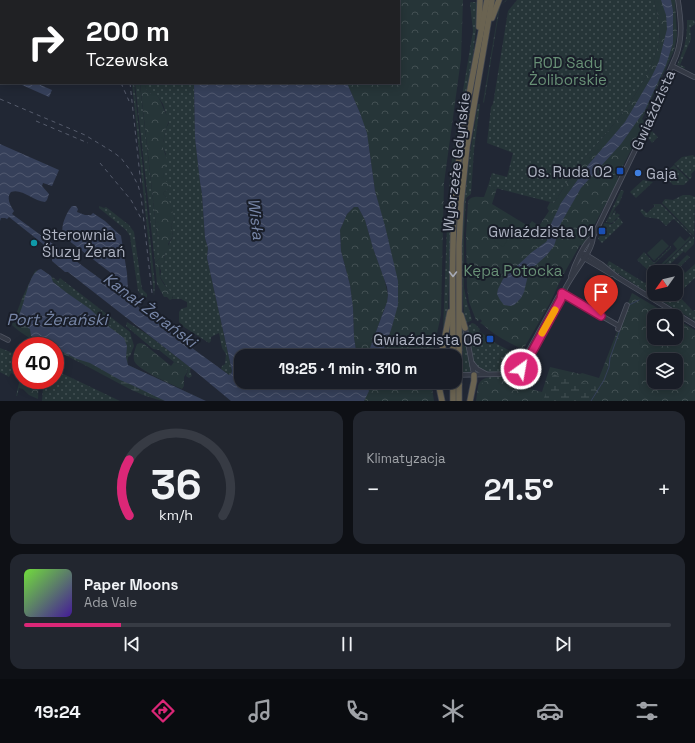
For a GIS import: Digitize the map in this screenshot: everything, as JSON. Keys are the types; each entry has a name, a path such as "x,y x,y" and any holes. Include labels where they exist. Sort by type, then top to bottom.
{"highway":[{"path":"474,67 480,0"},
{"name":"Wybrzeże Gdyńskie","path":"458,349 453,246 455,198 461,146 487,0"},
{"name":"Wybrzeże Gdyńskie","path":"453,349 462,188 492,0"},
{"path":"486,33 499,0"},
{"path":"456,302 465,328"},
{"path":"443,349 456,302"},
{"path":"470,401 474,374"},
{"path":"439,389 442,401"},
{"name":"Wybrzeże Gdyńskie","path":"453,401 454,389"},
{"name":"Wybrzeże Gdyńskie","path":"456,389 459,401"}],"street":[{"name":"Gwiaździsta","path":"462,375 504,374 519,366 530,351 558,298 571,278 573,269 583,255 588,240 593,237 672,67 682,36 682,24 678,0"},
{"path":"672,67 694,76"},
{"path":"583,255 601,264 617,277 695,325"},
{"path":"562,293 618,328 627,305"},
{"path":"465,328 474,374"},
{"path":"0,336 8,340"},
{"path":"472,364 477,369 488,374"}],"green space":[{"path":"400,0 463,0 461,59 444,183 441,315 434,349 384,349 394,318 388,239 375,191 369,148 360,113 347,84 400,84"},
{"name":"ROD Sady Żoliborskie","path":"517,0 654,0 660,24 656,52 651,66 637,92 609,130 581,162 554,203 488,186 492,173 507,177 513,153 487,143 491,107 493,104 508,11"},
{"name":"Kępa Potocka","path":"654,0 675,0 677,36 674,51 642,119 645,122 621,170 618,169 618,181 583,246 580,245 562,277 550,303 522,349 491,332 480,323 482,321 480,319 478,321 476,320 469,302 467,287 466,235 468,201 473,197 484,197 488,186 497,188 492,204 528,226 532,221 539,226 549,211 547,208 550,202 554,203 577,167 621,115 637,92 651,66 659,39 660,27"},
{"path":"470,3 478,3 478,13 472,63 454,174 451,215 448,311 439,349 443,330 448,197 453,150 473,31"},
{"path":"500,6 484,103 483,102"},
{"path":"687,20 694,20 695,24 690,28 691,39 680,65 685,67 684,69 677,65 685,43"},
{"path":"132,84 134,84 155,285 154,296"},
{"path":"135,84 140,84 157,235 160,237 160,258 155,263"},
{"path":"140,84 144,84 147,91 151,94 156,94 170,119 166,128 163,143 163,148 167,159 163,176 170,187 163,194 170,203 175,218 171,225 173,236 168,244 168,249 165,252 164,262 159,266 161,279 165,286 173,294 172,299 170,300 167,297 164,297 157,284 155,263 160,258 160,237 157,235"},
{"path":"144,84 194,84 195,138 202,194 205,238 208,248 207,258 232,371 229,375 221,369 225,364 226,354 222,348 219,333 211,337 211,341 209,343 184,327 179,322 179,312 181,309 187,307 187,302 181,299 172,299 173,297 160,277 161,271 159,266 164,262 165,252 173,236 171,225 175,218 170,203 163,194 169,189 163,176 166,154 163,148 163,143 166,128 169,123 163,104 156,94 151,94 147,91"},
{"path":"478,104 480,104 474,150 471,194 466,198 464,234 464,288 472,320 465,324 463,303 462,244 463,203"},
{"path":"659,106 660,108 651,130 658,137 652,143 646,135"},
{"path":"693,155 695,157 695,170 691,174 692,177 690,179 674,164 682,157"},
{"path":"674,165 689,180 684,185 673,185 664,175"},
{"path":"643,180 653,182 636,198 630,192"},
{"path":"621,190 624,191 619,204 615,208 609,220 615,210 616,215 617,213 620,215 612,223 606,222"},
{"path":"683,195 695,197 694,243 694,236 662,203 665,199 673,200"},
{"path":"653,204 661,204 694,237 694,244 669,265 664,265 693,237 674,219 666,226 659,219 645,217 640,211 642,209 647,213 655,206"},
{"path":"99,206 104,208 106,207 129,225 134,232 142,289 147,294 147,297 144,298 138,291 130,236 126,230 99,208"},
{"path":"354,207 358,207 365,220 388,295 387,302 370,349 356,349 350,285 341,251 340,230 347,214"},
{"path":"619,217 623,223 602,243 598,239 603,230 604,223 612,224"},
{"path":"507,220 516,226 503,247 494,241"},
{"path":"680,236 685,241 690,236 691,238 663,265 660,265 677,249 673,244"},
{"path":"662,239 669,246 654,261 647,253"},
{"path":"671,246 671,248 653,265 647,265 647,269 637,260 644,252 654,263"},
{"path":"687,255 690,257 682,265 677,265"},
{"path":"609,261 645,283 647,281 647,289 645,291 607,265"},
{"path":"695,264 695,278 683,289 683,272 685,273"},
{"path":"41,269 95,311 110,326 126,336 130,346 127,363 128,365 206,401 130,368 111,342"},
{"path":"37,270 32,279 28,293 170,401 152,398 132,390 64,355 64,337 29,337 12,325 23,296 35,271"},
{"path":"51,276 58,281 60,278 130,332 134,346 130,356 128,357 127,363"},
{"path":"632,293 659,309 647,309 647,345 683,345 683,323 695,330 695,401 476,401 478,386 485,381 513,380 523,387 542,392 550,367 580,374 582,373 599,378"},
{"path":"683,300 693,311 695,310 695,321 683,314 683,309 675,309 662,301"},
{"path":"127,322 147,334 191,368 190,371 192,376 189,378 186,376 188,371 180,364 174,362 159,350 153,349 126,326"},
{"path":"462,322 472,367 470,373 463,372"},
{"path":"472,323 480,329 479,331 497,344 521,355 522,361 513,368 503,371 492,372 478,368 472,357 470,348 468,326"},
{"path":"137,344 144,344 171,366 174,362 180,364 188,371 184,377 184,386 182,389 147,372 136,364 134,360 134,352"},
{"path":"0,348 12,353 12,373 9,377 0,372"},
{"path":"526,367 529,370 522,401 478,386 480,382 488,377 509,377 521,373"},
{"path":"64,374 120,401 42,401 43,389 64,389"},
{"path":"553,374 597,387 590,401 540,401 544,398"},
{"path":"23,389 39,389 38,399 29,395"},
{"path":"368,389 432,389 434,401 364,401"}],"water":[{"path":"661,0 671,0 673,11 673,43 666,65 645,110 621,144 581,188 561,223 554,246 546,256 529,271 521,298 514,305 504,305 497,294 503,279 532,252 546,242 551,224 561,203 589,164 625,122 652,76 659,61 667,29 666,15"},
{"path":"38,84 52,90 49,97 22,85"},
{"name":"Wisła","path":"194,84 347,84 367,133 375,191 398,281 398,305 391,330 384,349 370,349 387,302 388,295 387,287 365,220 358,207 354,207 347,214 340,230 341,251 350,285 356,349 234,349 234,389 368,389 369,391 364,401 231,401 68,272 65,272 52,261 43,244 9,217 7,219 1,218 0,221 0,144 59,170 52,186 43,183 42,186 49,194 45,202 23,193 15,191 11,192 9,199 14,211 12,214 110,286 115,282 114,276 64,237 62,230 66,217 72,206 76,206 78,209 77,212 85,215 91,215 93,213 105,221 121,236 128,290 135,304 147,315 229,375 232,371 207,258 208,248 205,238 195,138"},
{"name":"Port Żerański","path":"41,269 51,276 53,282 90,309 108,326 124,338 127,346 126,357 128,365 206,401 165,401 120,380 90,363 64,352 64,337 31,336 28,326 16,324 15,322 29,284 36,271"}],"waterway":[{"path":"629,305 639,300"},
{"path":"591,401 604,380 623,321"}],"railway":[{"path":"121,84 129,101"},
{"path":"130,84 141,185"},
{"path":"0,99 85,135 121,158 130,170 138,185 141,196 152,293"},
{"path":"36,121 88,143"},
{"path":"100,163 131,200 142,220"}],"slow traffic":[{"path":"542,333 555,310"}],"place":[{"name":"Os. Ruda 02","path":"620,171"},
{"name":"Gaja","path":"638,173"},
{"name":"Gwiaździsta 01","path":"602,231"},
{"name":"Sterownia Śluzy Żerań","path":"34,243"},
{"name":"Gwiaździsta 06","path":"490,339"}],"route":[{"path":"521,369 526,363 561,299 562,293 601,316"}],"water label":[{"name":"Kanał Żerański","path":"150,310"}]}
